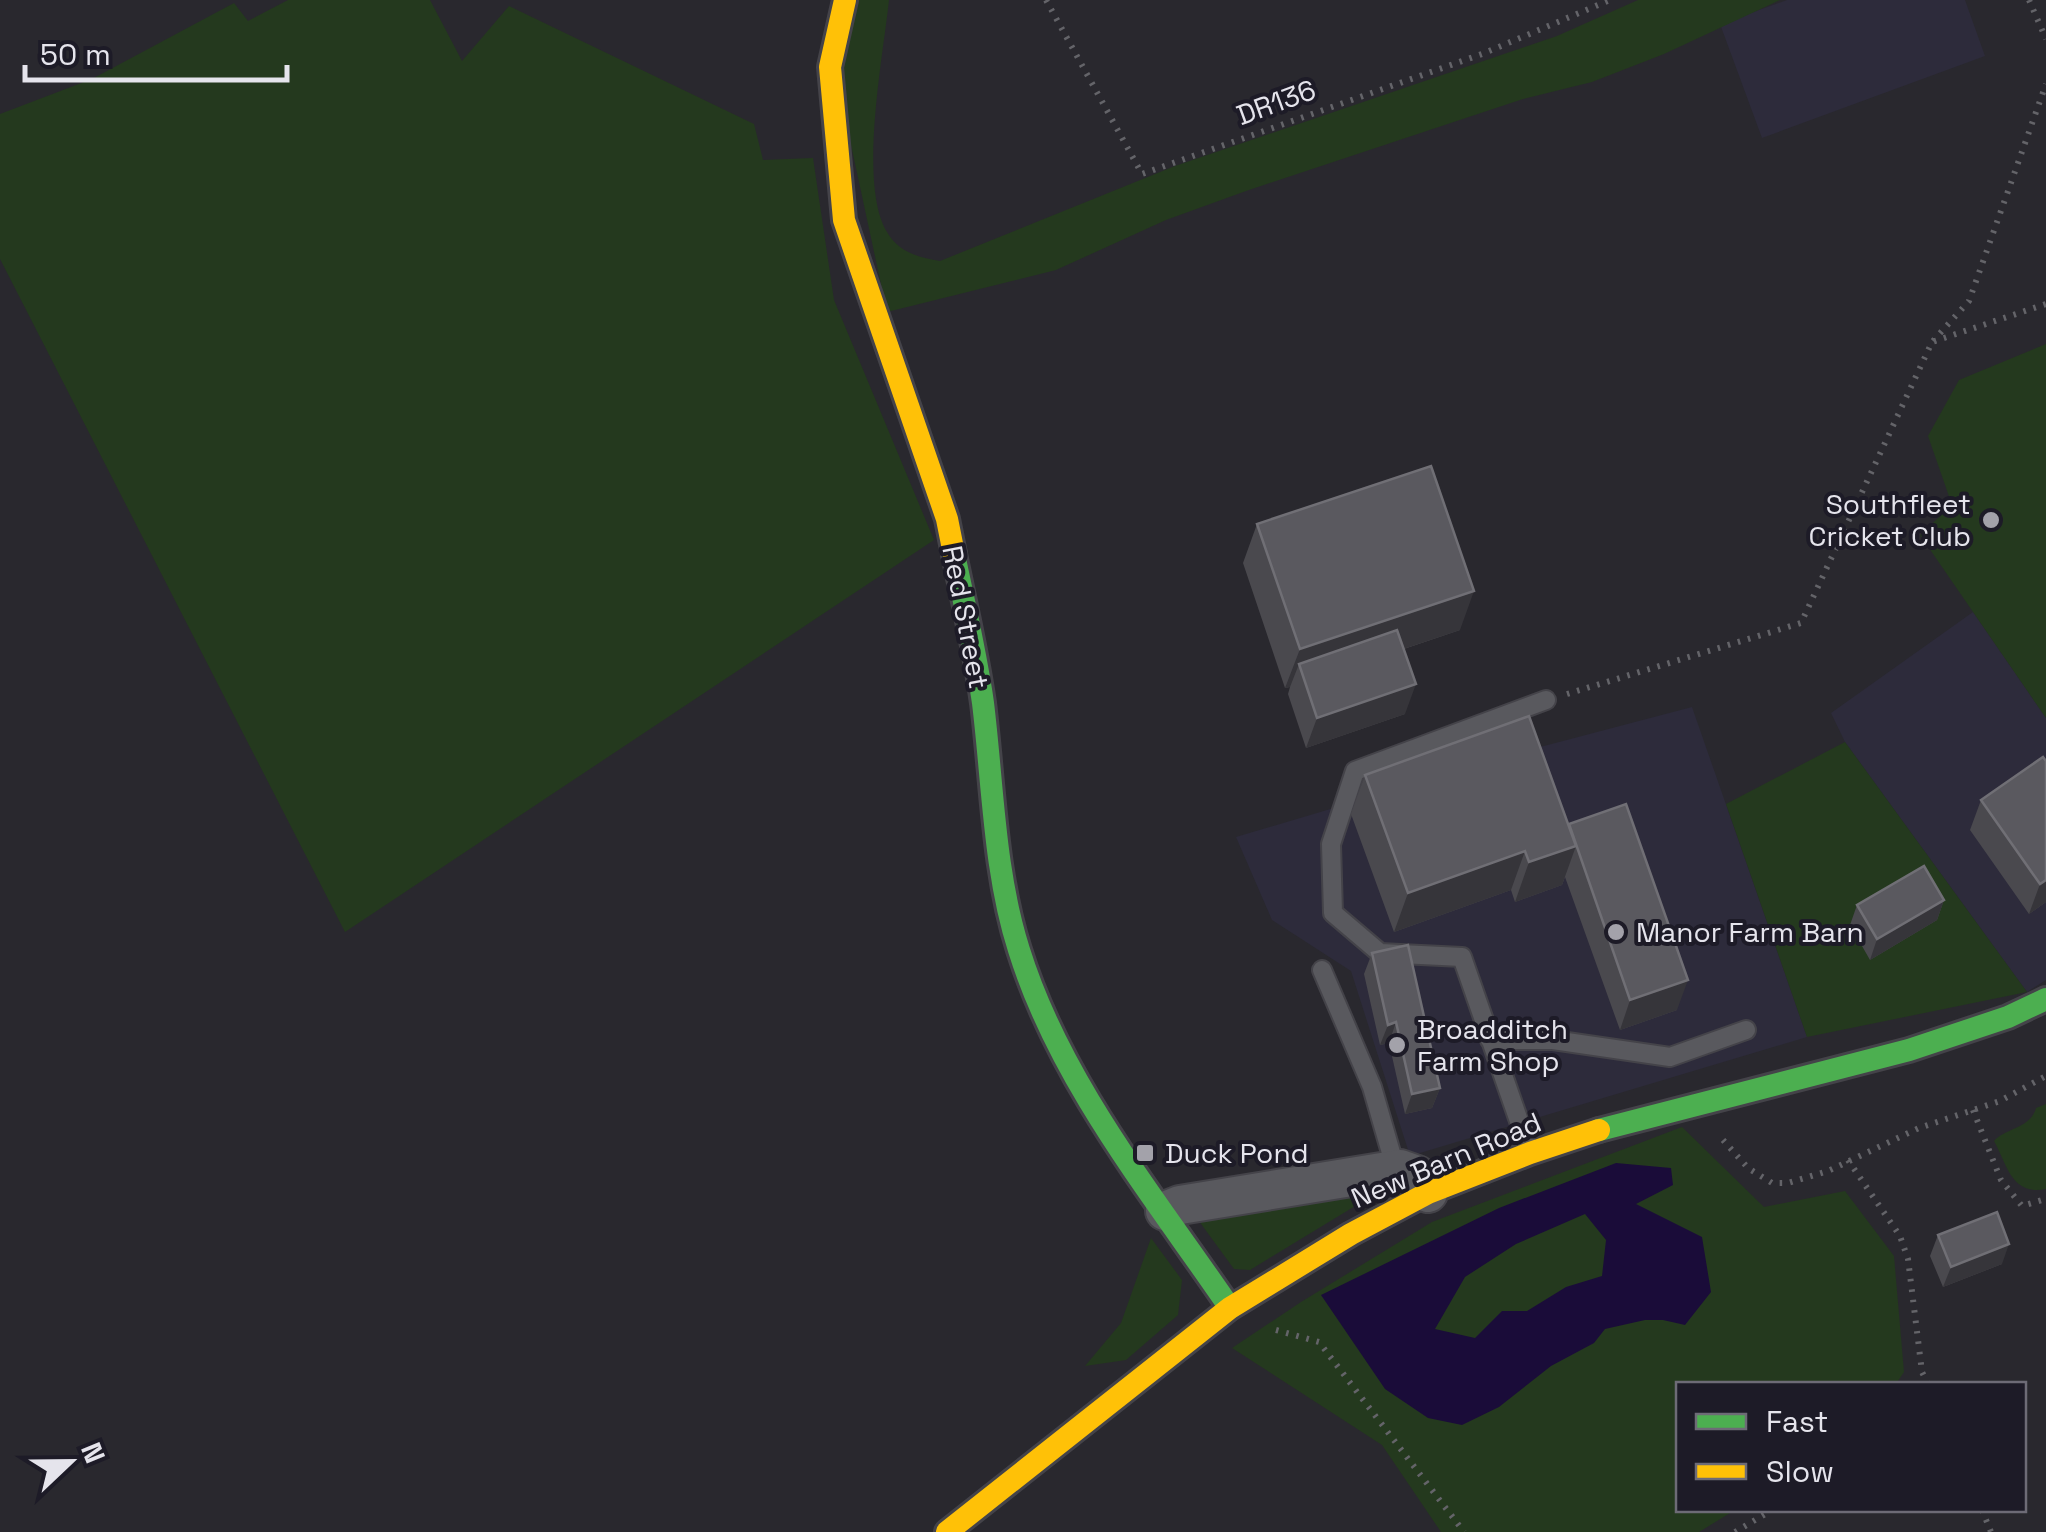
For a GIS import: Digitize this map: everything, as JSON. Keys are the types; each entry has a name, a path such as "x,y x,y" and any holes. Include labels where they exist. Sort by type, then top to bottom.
{"street":[{"name":"Red Street","path":"844,0 830,67 844,220 948,519 982,698 1002,874 1018,949 1060,1051 1129,1163 1230,1308"},
{"name":"New Barn Road","path":"946,1532 1230,1308 1351,1234 1428,1194 1530,1152 1695,1103 1909,1050 2008,1017 2046,999"},
{"path":"1164,1211 1180,1205 1396,1170 1414,1173 1428,1194"}],"lane":[{"path":"1530,1152 1462,956 1380,953 1333,913 1331,844 1356,771 1546,700"},
{"path":"1322,970 1372,1087 1396,1170"},
{"path":"1490,1040 1554,1040 1670,1057 1746,1030"}],"path":[{"name":"DR136","path":"1046,0 1142,174 1482,54 1610,0"},
{"path":"2029,0 2046,39"},
{"path":"1546,700 1801,623 1932,342 1969,300 2046,84"},
{"path":"1932,342 2046,304"},
{"path":"1695,1103 1737,1158 1772,1182 1795,1182 1895,1137 2000,1102 2046,1076"},
{"path":"1972,1110 2007,1190 2022,1206 2046,1199"},
{"path":"1848,1160 1900,1236 1908,1259 1922,1372 1927,1382"},
{"path":"1230,1308 1282,1332 1319,1342 1464,1532"},
{"path":"1917,1382 1922,1372"},
{"path":"1735,1532 1769,1512"}],"shaded area":[{"path":"1787,0 1965,0 1985,56 1762,138 1720,24"},
{"path":"1973,612 2046,718 2046,980 2027,992 1845,742 1831,713"},
{"path":"1692,707 1807,1037 1410,1156 1351,971 1272,920 1236,837 1525,751"},
{"path":"1616,1163 1671,1168 1673,1185 1636,1204 1702,1237 1711,1292 1685,1325 1645,1320 1605,1329 1594,1343 1551,1366 1499,1407 1462,1425 1428,1418 1385,1389 1321,1295 1499,1208","holes":["1585,1214 1606,1240 1602,1276 1566,1287 1527,1311 1502,1311 1475,1338 1435,1329 1465,1277 1516,1244"]}],"green space":[{"path":"288,0 430,0 462,61 509,6 754,124 763,160 813,158 834,300 934,540 345,932 0,259 0,114 92,79 234,3 248,21"},
{"path":"850,0 889,0 873,153 879,211 897,245 917,256 940,261 1175,166 1557,36 1638,0 1780,0 1664,54 1592,82 1523,99 1246,191 1166,220 1056,270 887,312 837,80"},
{"name":"Southfleet Cricket Club","path":"2046,344 2046,718 1920,535 1952,505 1928,436 1959,380"},
{"path":"1845,742 2027,992 1807,1037 1726,804"},
{"path":"2046,1104 2046,1189 2034,1190 2025,1188 2012,1176 1994,1141 2024,1124 2036,1108"},
{"path":"1682,1127 1764,1207 1845,1191 1894,1256 1904,1372 1897,1382 1676,1382 1676,1512 1732,1512 1699,1532 1441,1532 1382,1445 1232,1348 1432,1222"},
{"path":"1393,1183 1250,1270 1234,1269 1196,1217"},
{"path":"1151,1238 1182,1280 1178,1315 1126,1360 1085,1366 1121,1323"}],"building":[{"path":"1431,466 1474,591 1300,649 1257,524"},
{"path":"1397,630 1416,684 1317,718 1299,664"},
{"path":"1529,716 1576,846 1529,862 1525,851 1408,893 1365,775"},
{"path":"2043,757 2046,880 2040,884 1981,800"},
{"path":"1626,804 1688,980 1630,1000 1569,824"},
{"path":"1924,866 1944,900 1877,939 1857,905"},
{"path":"1408,945 1440,1088 1412,1094 1396,1022 1388,1025 1372,953"},
{"path":"1997,1212 2009,1244 1951,1267 1938,1235"}],"traffic: fast":[{"path":"954,554 983,703 1004,890 1019,950 1058,1046 1083,1091 1230,1308"},
{"path":"1599,1130 1909,1050 2008,1017 2046,999"}],"traffic: slow":[{"path":"845,0 830,67 844,220 947,519 954,554"},
{"path":"947,1532 1230,1308 1351,1234 1428,1193 1599,1130"}],"place":[{"name":"Southfleet Cricket Club","path":"1991,520"},
{"name":"Manor Farm Barn","path":"1616,932"},
{"name":"Broadditch Farm Shop","path":"1397,1045"},
{"name":"Duck Pond","path":"1145,1153"}]}
